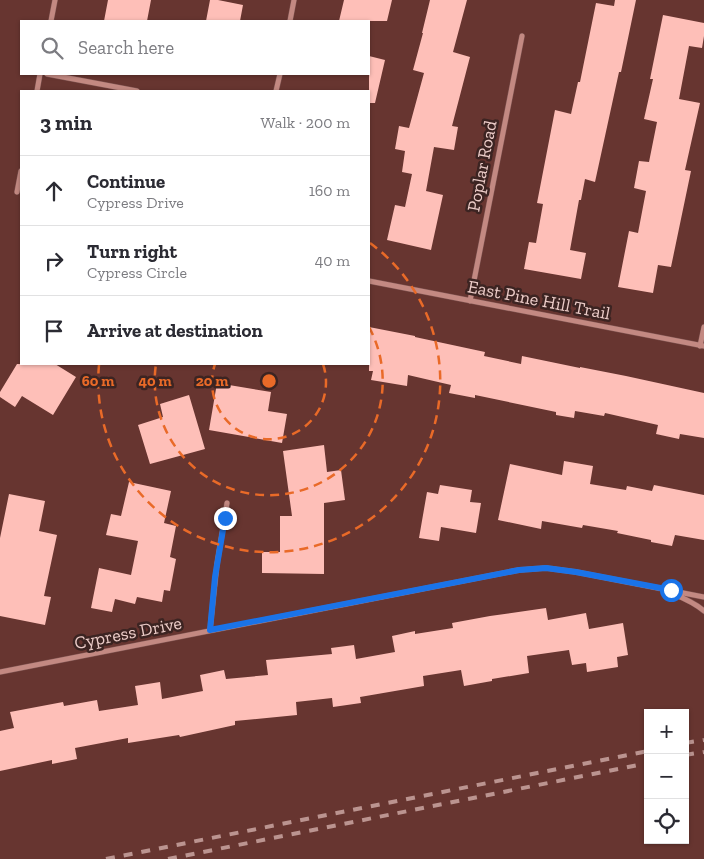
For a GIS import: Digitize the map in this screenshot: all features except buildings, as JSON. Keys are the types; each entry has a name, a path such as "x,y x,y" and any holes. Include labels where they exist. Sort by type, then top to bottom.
{"street":[{"path":"51,20 55,0"},
{"path":"290,20 294,0"},
{"name":"Poplar Road","path":"470,301 522,36"},
{"path":"37,90 40,75"},
{"path":"52,75 132,90"},
{"path":"276,90 280,75"},
{"path":"17,192 20,176"},
{"name":"East Pine Hill Trail","path":"370,281 702,346"},
{"path":"702,346 704,327"},
{"path":"210,630 217,564 227,503"},
{"name":"Cypress Drive","path":"0,672 519,570 546,568 576,572 704,597"},
{"path":"654,587 682,597 704,611"}],"railway":[{"path":"689,742 704,740"},
{"path":"106,859 644,752"},
{"path":"689,754 704,752"},
{"path":"168,859 644,764"}],"route":[{"path":"225,518 213,590 210,630 519,570 546,568 671,590"}]}
